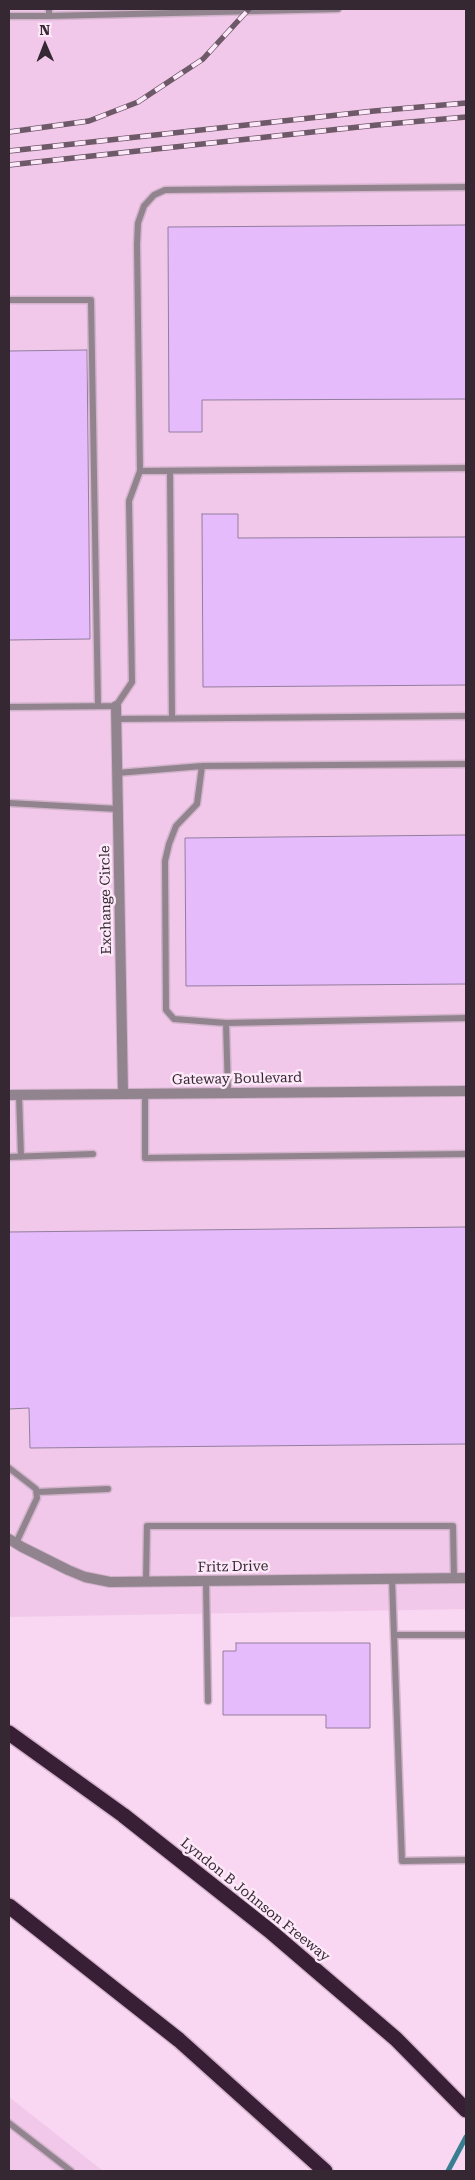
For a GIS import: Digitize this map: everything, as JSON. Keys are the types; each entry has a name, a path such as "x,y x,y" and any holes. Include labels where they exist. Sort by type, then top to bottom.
{"highway":[{"name":"Lyndon B Johnson Freeway","path":"9,1732 124,1815 270,1931 396,2039 466,2110"},
{"path":"9,1906 179,2040 325,2171"}],"street":[{"name":"Exchange Circle","path":"116,706 123,1094"},
{"name":"Gateway Boulevard","path":"14,1095 466,1091"},
{"name":"Fritz Drive","path":"12,1541 85,1577 110,1582 466,1578"}],"lane":[{"path":"9,16 49,12 338,9"},
{"path":"9,707 116,706 132,682 129,501 140,471 137,244 138,223 144,206 154,195 165,190 466,187"},
{"path":"9,300 91,300 98,706"},
{"path":"140,471 466,468"},
{"path":"170,471 172,718"},
{"path":"116,719 466,716"},
{"path":"117,773 202,766 466,764"},
{"path":"202,766 197,804 176,826 165,861 166,1010 174,1019 226,1023 466,1018"},
{"path":"9,803 118,809"},
{"path":"226,1023 228,1093"},
{"path":"145,1094 145,1158 466,1154"},
{"path":"14,1095 21,1156"},
{"path":"9,1157 93,1154"},
{"path":"9,1468 36,1489 37,1498 12,1541"},
{"path":"36,1492 108,1489"},
{"path":"146,1581 147,1526 453,1526 454,1578"},
{"path":"392,1579 402,1861 466,1860"},
{"path":"206,1581 208,1701"},
{"path":"395,1635 466,1635"},
{"path":"9,2123 71,2171"}],"shaded area":[{"path":"9,9 466,9 466,1609 9,1617"},
{"path":"9,2097 103,2171 9,2171"}],"building":[{"path":"466,225 466,399 202,400 202,432 169,432 168,227"},
{"path":"87,350 90,639 9,640 9,351"},
{"path":"202,514 238,514 238,538 466,537 466,685 203,687"},
{"path":"466,835 466,984 186,986 185,838"},
{"path":"466,1227 466,1444 30,1448 29,1408 9,1409 9,1232"},
{"path":"236,1643 370,1643 370,1728 326,1728 326,1715 223,1715 223,1651 236,1651"}],"waterway":[{"path":"448,2171 466,2137"}],"railway":[{"path":"9,132 89,121 138,102 203,59 249,9"},
{"path":"9,151 374,111 466,103"},
{"path":"9,165 466,117"}]}
